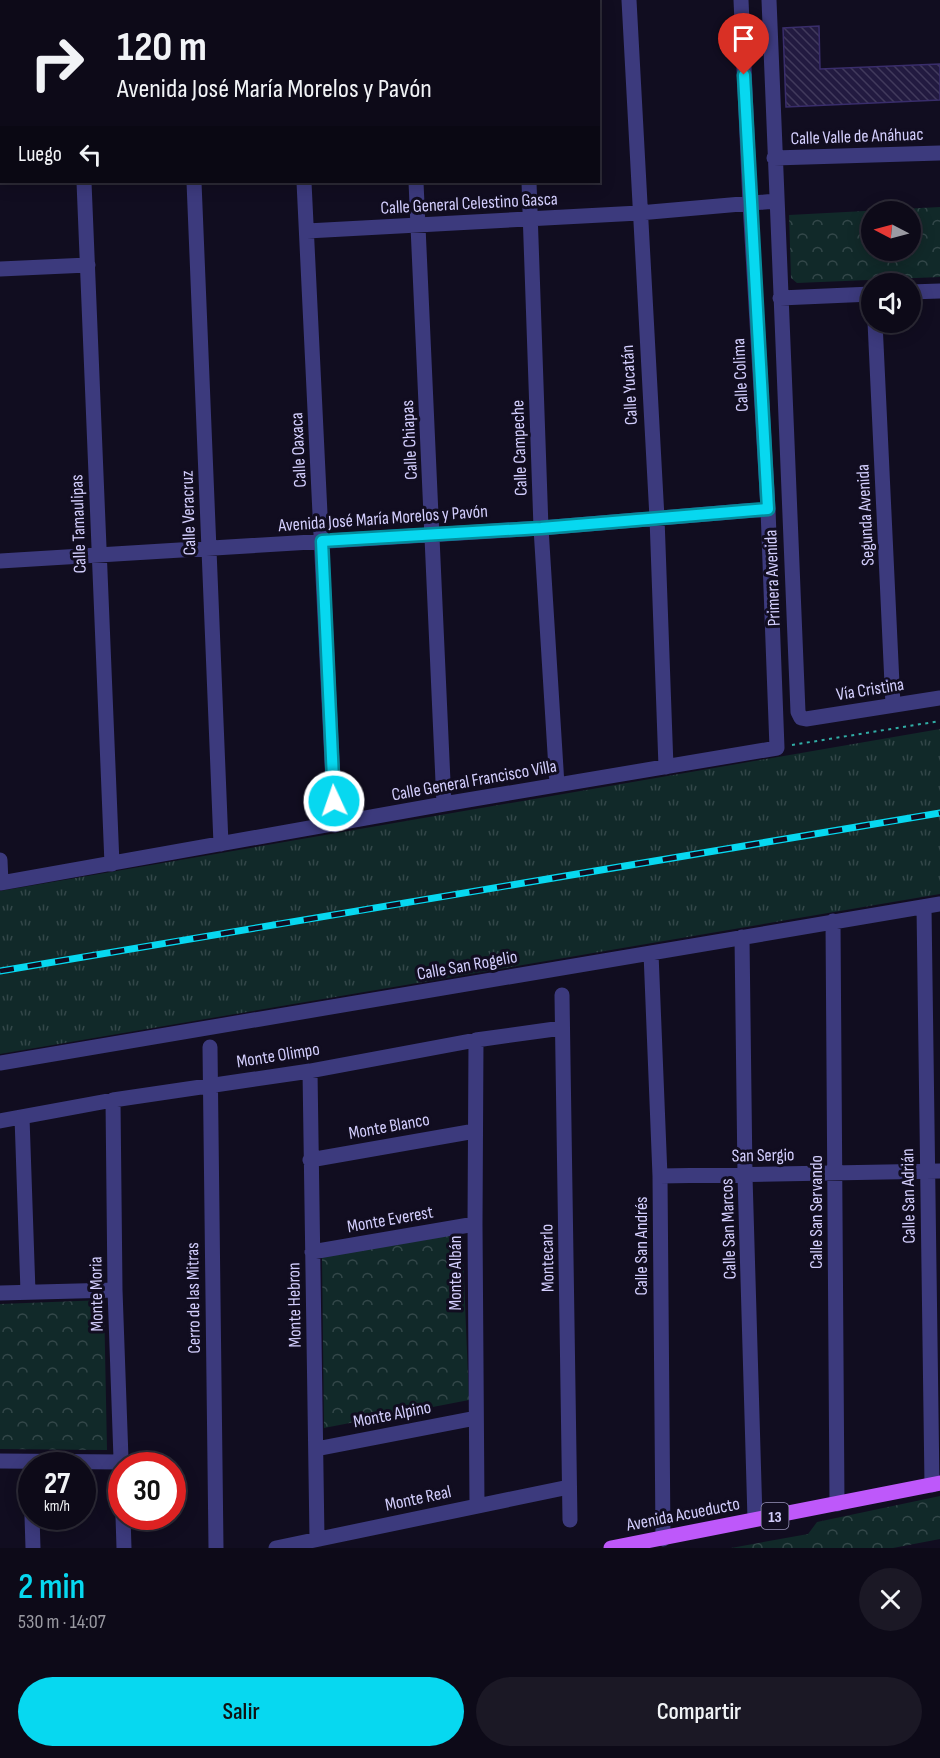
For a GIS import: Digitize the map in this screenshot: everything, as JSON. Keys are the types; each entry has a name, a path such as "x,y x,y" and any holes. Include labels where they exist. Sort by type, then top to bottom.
{"main road":[{"name":"Avenida Acueducto","path":"611,1548 663,1539 692,1540 755,1519 936,1484"}],"street":[{"name":"Calle Yucatán","path":"628,0 657,518 666,767"},
{"name":"Calle Colima","path":"741,0 768,509 777,748"},
{"name":"Primera Avenida","path":"769,0 797,705 799,715 806,719"},
{"name":"Calle Valle de Anáhuac","path":"774,158 940,153"},
{"name":"Calle Tamaulipas","path":"84,183 112,864"},
{"name":"Calle Veracruz","path":"194,183 221,843"},
{"name":"Calle Oaxaca","path":"304,183 335,825"},
{"name":"Calle Chiapas","path":"416,183 444,804"},
{"name":"Calle Campeche","path":"529,183 541,528 557,785"},
{"name":"Calle General Celestino Gasca","path":"307,231 639,213 776,201"},
{"path":"0,269 88,265"},
{"path":"921,292 940,291"},
{"path":"780,298 861,294"},
{"name":"Segunda Avenida","path":"876,333 894,705"},
{"name":"Avenida José María Morelos y Pavón","path":"0,561 541,528 768,509"},
{"name":"Vía Cristina","path":"806,719 940,698"},
{"name":"Calle General Francisco Villa","path":"1,883 444,804 777,748"},
{"path":"0,860 1,883"},
{"name":"Calle San Rogelio","path":"0,1063 940,904"},
{"name":"Calle San Adrián","path":"924,907 934,1171 936,1484"},
{"name":"Calle San Servando","path":"833,921 837,1504"},
{"name":"Calle San Marcos","path":"742,937 755,1519"},
{"name":"Calle San Andrés","path":"651,953 660,1176 663,1539"},
{"name":"Montecarlo","path":"562,995 570,1520"},
{"name":"Monte Olimpo","path":"0,1121 113,1100 310,1071 476,1040 562,1028"},
{"name":"Monte Albán","path":"476,1040 477,1506"},
{"name":"Cerro de las Mitras","path":"210,1047 216,1548"},
{"name":"Monte Hebron","path":"310,1071 317,1539"},
{"name":"Monte Moria","path":"113,1100 115,1290 121,1452"},
{"path":"22,1117 28,1292"},
{"name":"Monte Blanco","path":"310,1160 475,1131"},
{"name":"San Sergio","path":"660,1176 934,1171"},
{"name":"Monte Everest","path":"312,1252 475,1224"},
{"path":"0,1293 115,1290"},
{"name":"Monte Alpino","path":"316,1449 476,1418"},
{"path":"0,1461 18,1463"},
{"name":"Monte Real","path":"276,1548 569,1487"},
{"path":"32,1530 33,1548"},
{"path":"123,1530 124,1548"}],"path":[{"path":"777,748 940,721"}],"green space":[{"path":"940,207 940,277 921,278 921,273 861,273 861,280 797,283 791,278 789,215 861,211 861,261 921,261 921,208"},
{"path":"940,729 940,894 0,1054 0,891"},
{"path":"462,1229 469,1400 324,1428 322,1257"},
{"path":"104,1300 107,1450 0,1449 0,1304"},
{"path":"940,1496 940,1539 893,1548 731,1548 808,1534 817,1522"}],"building":[{"path":"819,26 820,69 940,64 940,100 786,107 783,28"}],"railway":[{"path":"0,971 940,813"}],"route":[{"path":"334,801 322,541 541,528 768,509 744,75"}]}
